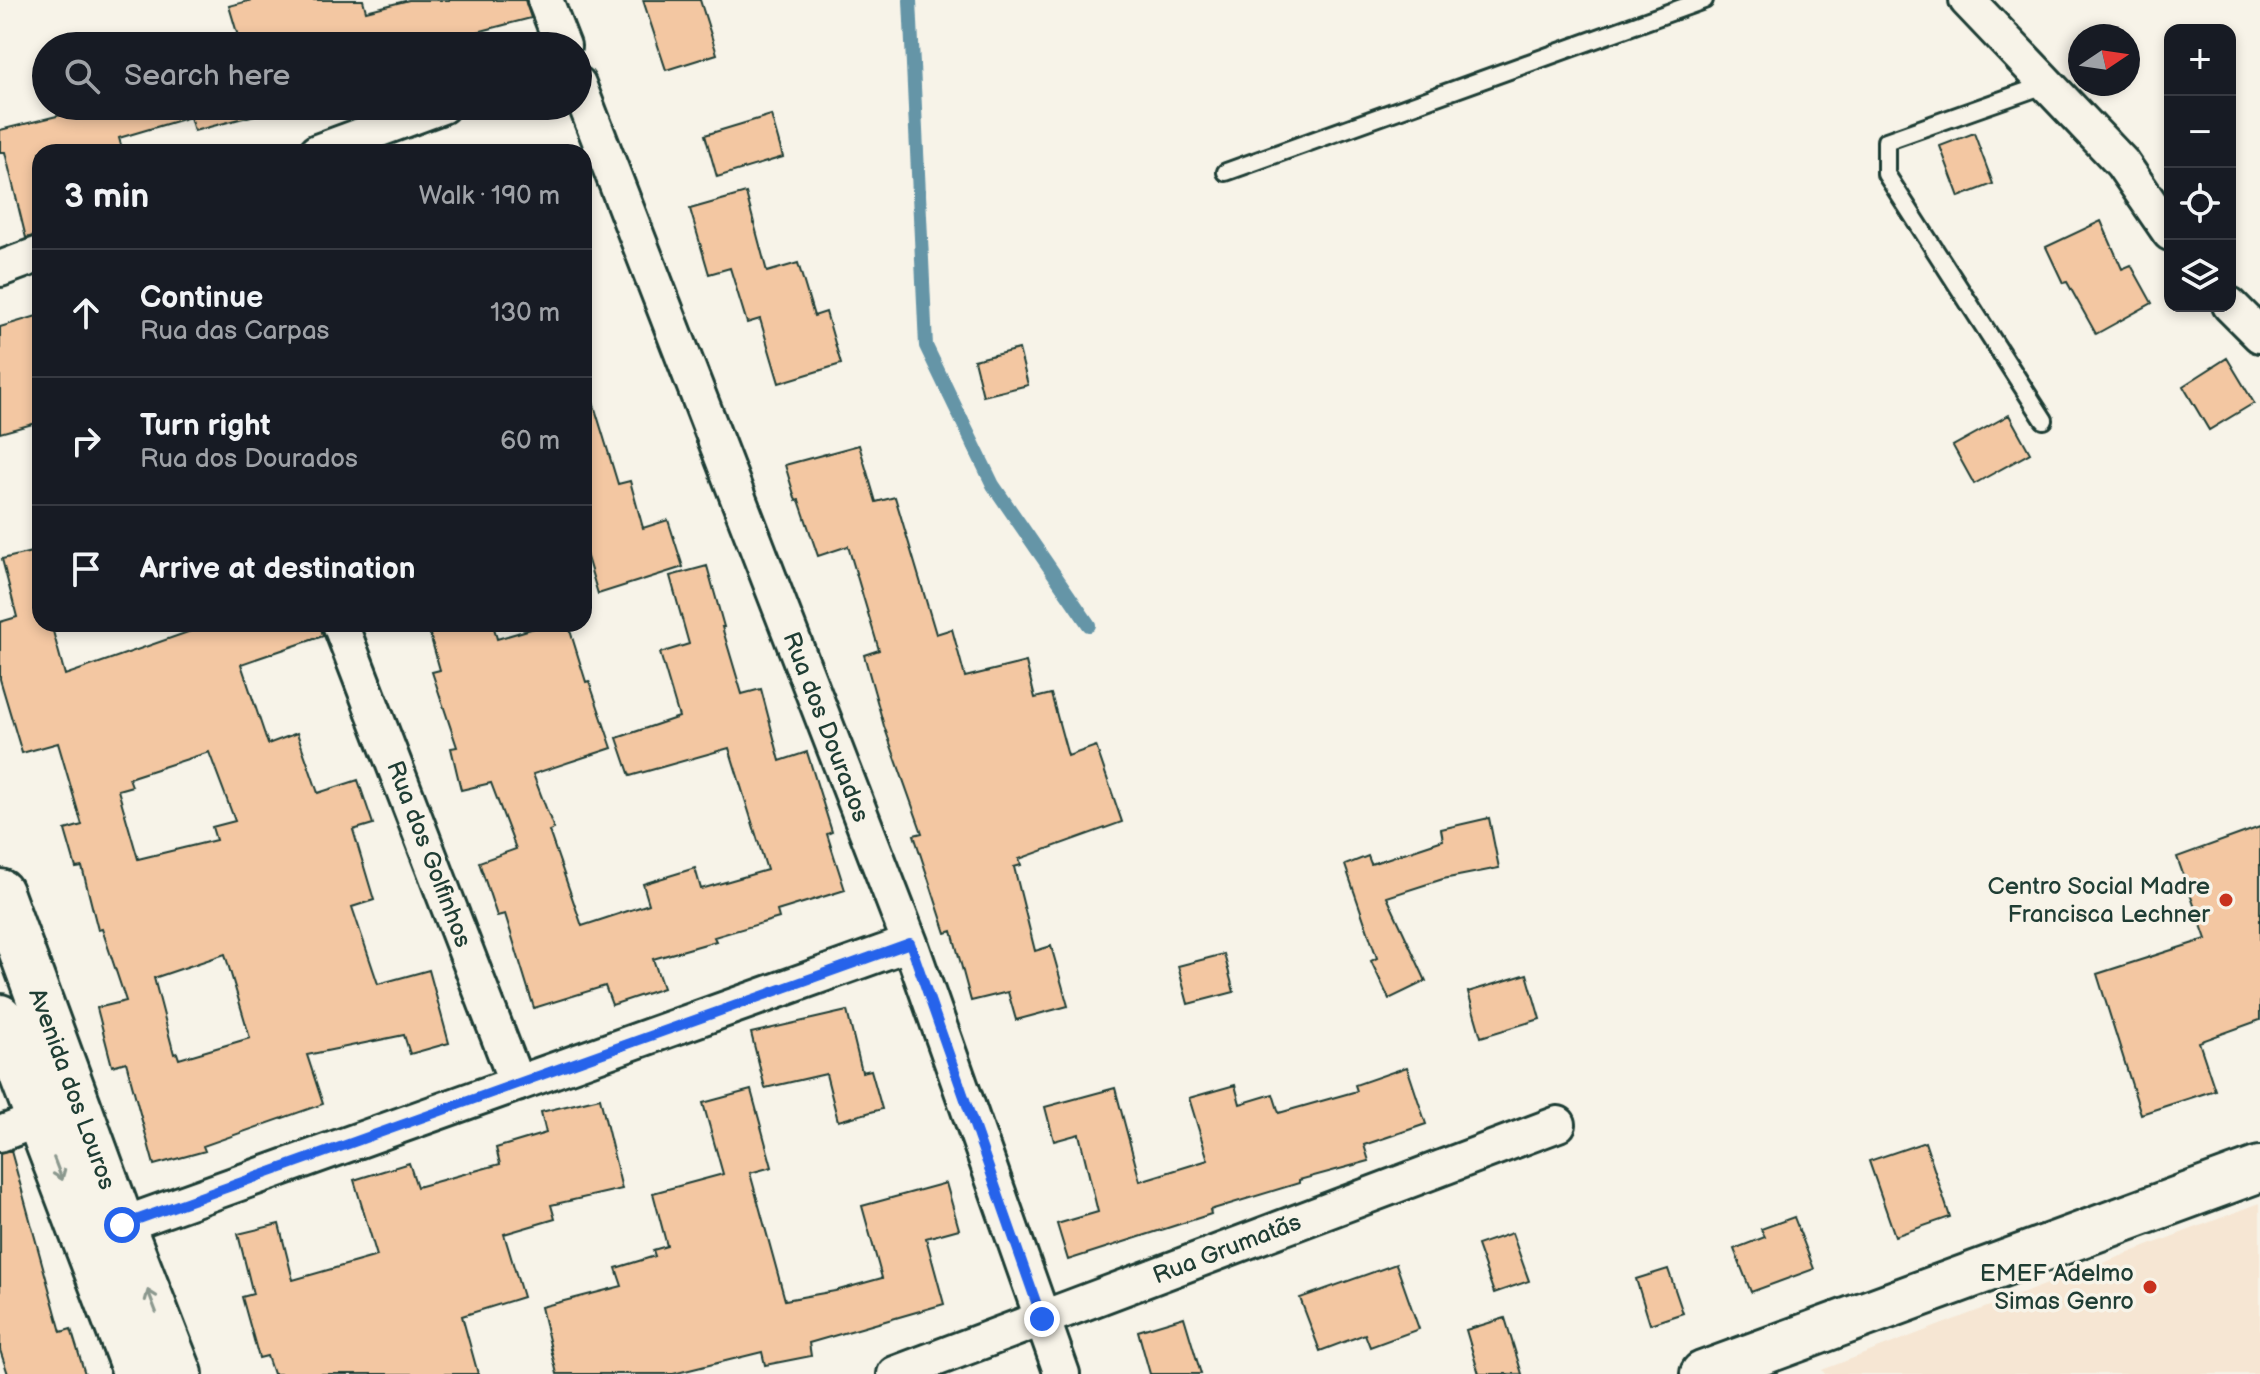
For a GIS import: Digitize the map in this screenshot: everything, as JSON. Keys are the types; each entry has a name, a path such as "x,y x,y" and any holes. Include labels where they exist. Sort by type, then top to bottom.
{"street":[{"path":"545,0 558,32"},
{"path":"1967,0 2122,163 2164,224"},
{"path":"339,144 404,120"},
{"name":"Rua dos Dourados","path":"592,120 910,943 1062,1374"},
{"path":"0,269 32,257"},
{"path":"2236,311 2260,335"},
{"name":"Rua dos Golfinhos","path":"343,632 517,1084"},
{"name":"Avenida dos Louros","path":"0,892 180,1374"},
{"path":"122,1225 910,943"},
{"name":"Avenida dos Louros","path":"0,1017 19,1127 136,1374"},
{"name":"Rua Grumatãs","path":"895,1374 1558,1124"},
{"path":"1703,1374 1757,1365 2260,1169"}],"lane":[{"path":"1226,172 1704,0"},
{"path":"2044,420 1886,174 1886,141 2047,84"}],"shaded area":[{"name":"EMEF Adelmo Simas Genro","path":"2260,1203 2260,1374 1825,1374 1822,1370"}],"building":[{"path":"252,0 363,0 366,11 409,0 525,0 531,18 477,32 237,32 229,6"},
{"path":"643,0 700,0 717,54 666,70"},
{"path":"771,115 783,157 717,177 705,135"},
{"path":"41,120 180,120 119,138 121,144 32,144 32,236 26,238 5,152 0,152 0,130"},
{"path":"191,120 236,120 194,131"},
{"path":"1974,133 1993,184 1959,197 1940,146"},
{"path":"746,193 767,272 798,263 814,316 826,312 841,364 779,383 760,319 747,323 730,268 709,274 690,209"},
{"path":"2101,221 2122,269 2131,265 2152,303 2096,334 2067,282 2063,283 2046,247"},
{"path":"32,317 32,424 0,433 0,327"},
{"path":"1019,349 1028,385 983,396 974,360"},
{"path":"2227,358 2254,403 2209,430 2183,386"},
{"path":"592,402 618,484 630,481 643,528 668,520 683,567 598,594 592,574"},
{"path":"2009,415 2030,453 1974,484 1953,446"},
{"path":"859,445 876,502 895,497 936,634 952,629 965,677 1026,662 1035,698 1051,694 1068,756 1096,746 1122,822 1019,859 1021,865 1014,867 1035,951 1051,946 1068,1006 1016,1020 1008,992 971,1001 952,931 946,933 914,835 922,833 884,726 864,655 879,650 848,546 818,556 785,465"},
{"path":"32,552 32,632 53,632 65,675 188,632 322,632 323,636 241,664 268,744 297,733 318,793 358,780 373,824 353,830 374,900 352,907 378,984 429,970 449,1043 410,1054 404,1035 307,1055 323,1104 203,1146 205,1151 154,1165 126,1062 112,1066 97,1008 126,1001 102,929 98,930 82,867 76,868 65,830 82,825 58,743 22,753 0,679 0,622 17,617 2,559","holes":["209,752 235,821 212,827 216,840 138,859 118,790 132,786 129,778","225,954 250,1038 179,1059 177,1053 174,1054 154,978"]},
{"path":"707,566 742,694 761,689 780,761 807,752 832,832 827,834 845,890 777,911 779,918 714,937 716,941 653,959 663,988 612,1005 605,986 534,1008 505,914 497,916 479,862 516,849 491,783 461,790 451,748 457,747 432,672 440,670 429,632 495,632 497,639 521,632 570,632 612,748 533,774 554,829 549,831 582,926 649,904 643,884 695,868 701,889 767,870 729,748 630,776 617,738 679,717 660,653 689,644 670,576"},
{"path":"1489,818 1499,868 1443,879 1387,897 1426,981 1389,999 1371,961 1377,958 1345,865 1368,856 1371,864 1443,840 1441,829"},
{"path":"2260,827 2260,1020 2199,1042 2215,1090 2141,1114 2097,974 2206,939 2177,857"},
{"path":"1224,954 1234,992 1188,1004 1178,966"},
{"path":"1527,974 1540,1019 1481,1037 1468,992"},
{"path":"847,1011 862,1072 871,1070 882,1109 838,1121 826,1074 765,1088 751,1033"},
{"path":"1407,1067 1426,1124 1364,1145 1369,1161 1299,1180 1299,1183 1210,1210 1211,1214 1068,1260 1057,1224 1098,1212 1079,1134 1054,1141 1045,1107 1115,1088 1140,1181 1208,1160 1189,1098 1235,1085 1240,1104 1273,1094 1279,1113 1357,1091 1355,1085"},
{"path":"751,1090 772,1167 750,1173 785,1300 882,1278 862,1206 946,1183 959,1229 926,1238 944,1304 809,1343 811,1356 765,1365 762,1352 673,1374 557,1374 541,1307 622,1286 616,1268 655,1256 653,1250 667,1246 653,1193 723,1174 703,1103"},
{"path":"600,1098 622,1189 551,1205 555,1219 504,1234 523,1297 462,1316 478,1374 273,1374 267,1356 259,1358 242,1297 253,1294 238,1234 279,1224 293,1280 377,1256 354,1180 409,1163 417,1187 500,1164 496,1148 546,1133 541,1112"},
{"path":"1925,1142 1950,1217 1895,1236 1869,1161"},
{"path":"11,1151 61,1332 71,1329 85,1374 8,1374 0,1350 0,1154"},
{"path":"1794,1217 1814,1269 1751,1292 1734,1249 1765,1237 1761,1229"},
{"path":"1512,1233 1529,1281 1494,1293 1477,1245"},
{"path":"1396,1264 1419,1329 1370,1347 1365,1334 1320,1351 1300,1298"},
{"path":"1668,1269 1683,1313 1650,1324 1636,1279"},
{"path":"1184,1317 1201,1374 1150,1374 1138,1331"},
{"path":"1505,1318 1522,1374 1479,1374 1466,1330"}],"waterway":[{"path":"910,0 926,346 993,485 1089,625"}],"place":[{"name":"Centro Social Madre Francisca Lechner","path":"2226,900"},
{"name":"EMEF Adelmo Simas Genro","path":"2150,1287"}],"route":[{"path":"122,1225 910,943 1042,1319"}]}
